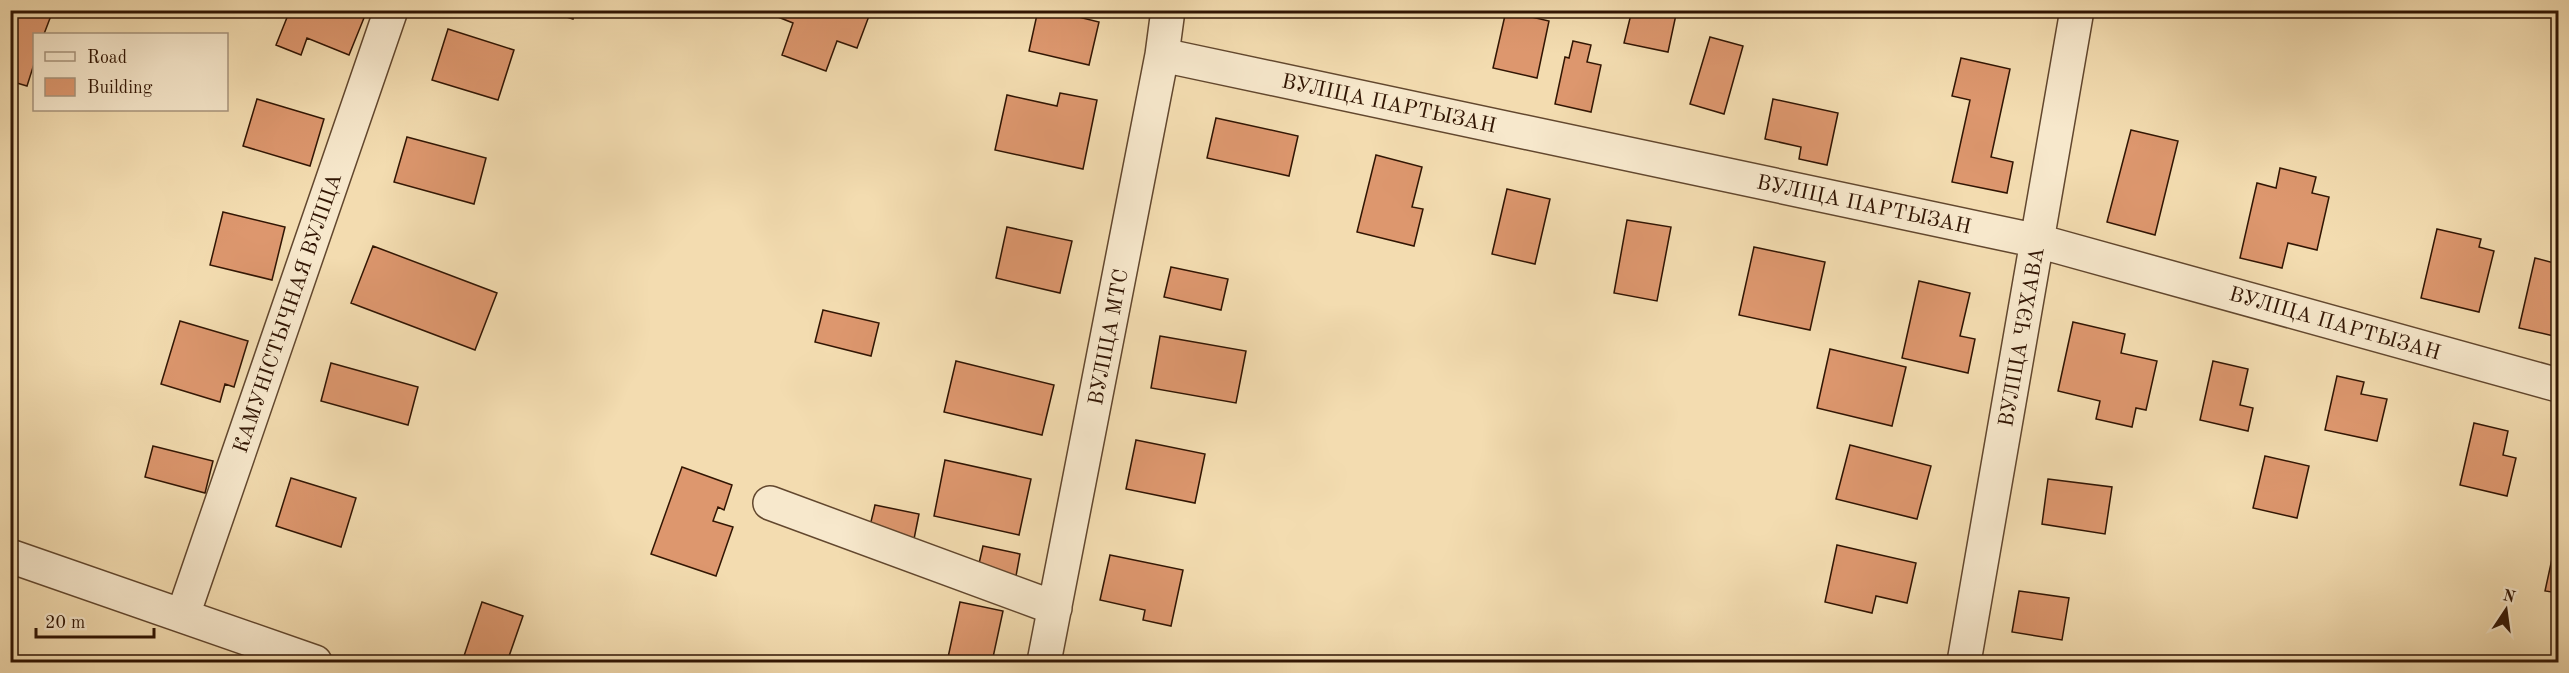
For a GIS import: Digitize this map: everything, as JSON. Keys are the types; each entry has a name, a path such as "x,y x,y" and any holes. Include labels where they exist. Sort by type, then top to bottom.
{"street":[{"name":"КАМУНІСТЫЧНАЯ ВУЛІЦА","path":"183,615 391,10"},
{"name":"ВУЛІЦА МТС","path":"1044,663 1162,56 1168,10"},
{"name":"ВУЛІЦА ЧЭХАВА","path":"1964,663 2077,10"},
{"name":"ВУЛІЦА ПАРТЫЗАН","path":"1162,56 2038,241 2559,385"},
{"path":"770,503 1055,608"},
{"path":"10,556 315,663"}],"building":[{"path":"10,10 44,10 52,13 44,33 33,33 33,67 27,86 10,81"},
{"path":"290,10 359,10 366,13 349,55 307,38 301,55 276,45"},
{"path":"545,10 576,10 573,19"},
{"path":"781,10 855,10 869,16 857,48 837,41 826,71 782,55 793,23 778,17"},
{"path":"1038,10 1050,10 1099,22 1089,65 1029,51"},
{"path":"1632,10 1677,10 1668,52 1624,43"},
{"path":"1506,11 1549,21 1537,78 1493,68"},
{"path":"448,29 514,50 498,100 432,80"},
{"path":"1710,37 1743,46 1724,114 1690,104"},
{"path":"1573,41 1591,45 1587,62 1601,65 1591,112 1555,104 1565,57 1569,58"},
{"path":"1961,58 2010,69 1991,157 2013,162 2007,193 1952,182 1970,100 1952,96"},
{"path":"1060,93 1097,100 1083,169 995,150 1007,95 1057,106"},
{"path":"257,99 324,119 310,166 243,146"},
{"path":"1773,99 1838,113 1827,165 1799,159 1801,147 1765,139"},
{"path":"1216,118 1298,136 1289,176 1207,158"},
{"path":"2131,130 2178,141 2155,235 2107,222"},
{"path":"407,137 486,158 474,204 394,182"},
{"path":"1376,155 1422,167 1412,207 1423,209 1414,246 1357,232"},
{"path":"2280,168 2316,177 2312,193 2329,197 2317,250 2288,243 2282,268 2240,258 2257,183 2276,188"},
{"path":"1507,189 1550,199 1535,264 1492,254"},
{"path":"223,212 285,227 272,280 210,265"},
{"path":"1627,220 1671,227 1657,301 1614,293"},
{"path":"1007,227 1072,241 1060,293 996,278"},
{"path":"2437,229 2481,239 2479,247 2494,251 2479,312 2421,298"},
{"path":"373,246 497,293 475,350 351,303"},
{"path":"1754,247 1825,262 1810,330 1739,315"},
{"path":"2535,258 2558,264 2558,337 2519,328"},
{"path":"1171,267 1228,279 1221,310 1164,297"},
{"path":"1919,281 1970,293 1960,336 1975,339 1968,373 1902,358"},
{"path":"823,310 879,323 871,356 815,342"},
{"path":"180,321 248,341 234,387 225,384 220,402 161,384"},
{"path":"2073,322 2125,334 2121,353 2157,361 2146,410 2136,408 2132,427 2096,419 2100,401 2058,391"},
{"path":"1160,336 1246,351 1236,403 1151,388"},
{"path":"1830,349 1906,367 1892,426 1817,408"},
{"path":"956,361 1054,385 1042,435 944,412"},
{"path":"2213,361 2248,369 2240,405 2253,408 2248,431 2200,420"},
{"path":"331,363 418,387 408,425 321,401"},
{"path":"2337,376 2364,382 2361,394 2387,399 2377,441 2325,430"},
{"path":"2474,423 2508,431 2503,455 2516,458 2507,496 2460,485"},
{"path":"1136,440 1205,454 1195,503 1126,489"},
{"path":"1850,445 1931,466 1917,519 1836,499"},
{"path":"153,446 213,461 205,493 145,477"},
{"path":"2265,456 2309,466 2297,518 2253,508"},
{"path":"945,460 1031,479 1019,535 934,516"},
{"path":"682,467 732,485 724,510 718,507 713,521 733,527 716,576 651,554"},
{"path":"291,478 356,498 341,547 276,526"},
{"path":"2048,479 2112,487 2105,534 2042,524"},
{"path":"875,505 919,514 914,539 869,530"},
{"path":"1837,545 1916,563 1907,603 1876,596 1872,613 1825,602"},
{"path":"2555,545 2558,546 2558,593 2545,591"},
{"path":"983,546 1020,554 1016,576 978,568"},
{"path":"1110,555 1183,570 1171,626 1143,620 1145,610 1100,600"},
{"path":"2019,591 2069,598 2062,640 2012,632"},
{"path":"482,602 523,616 507,662 462,662"},
{"path":"960,602 1003,611 992,662 947,662"}]}
